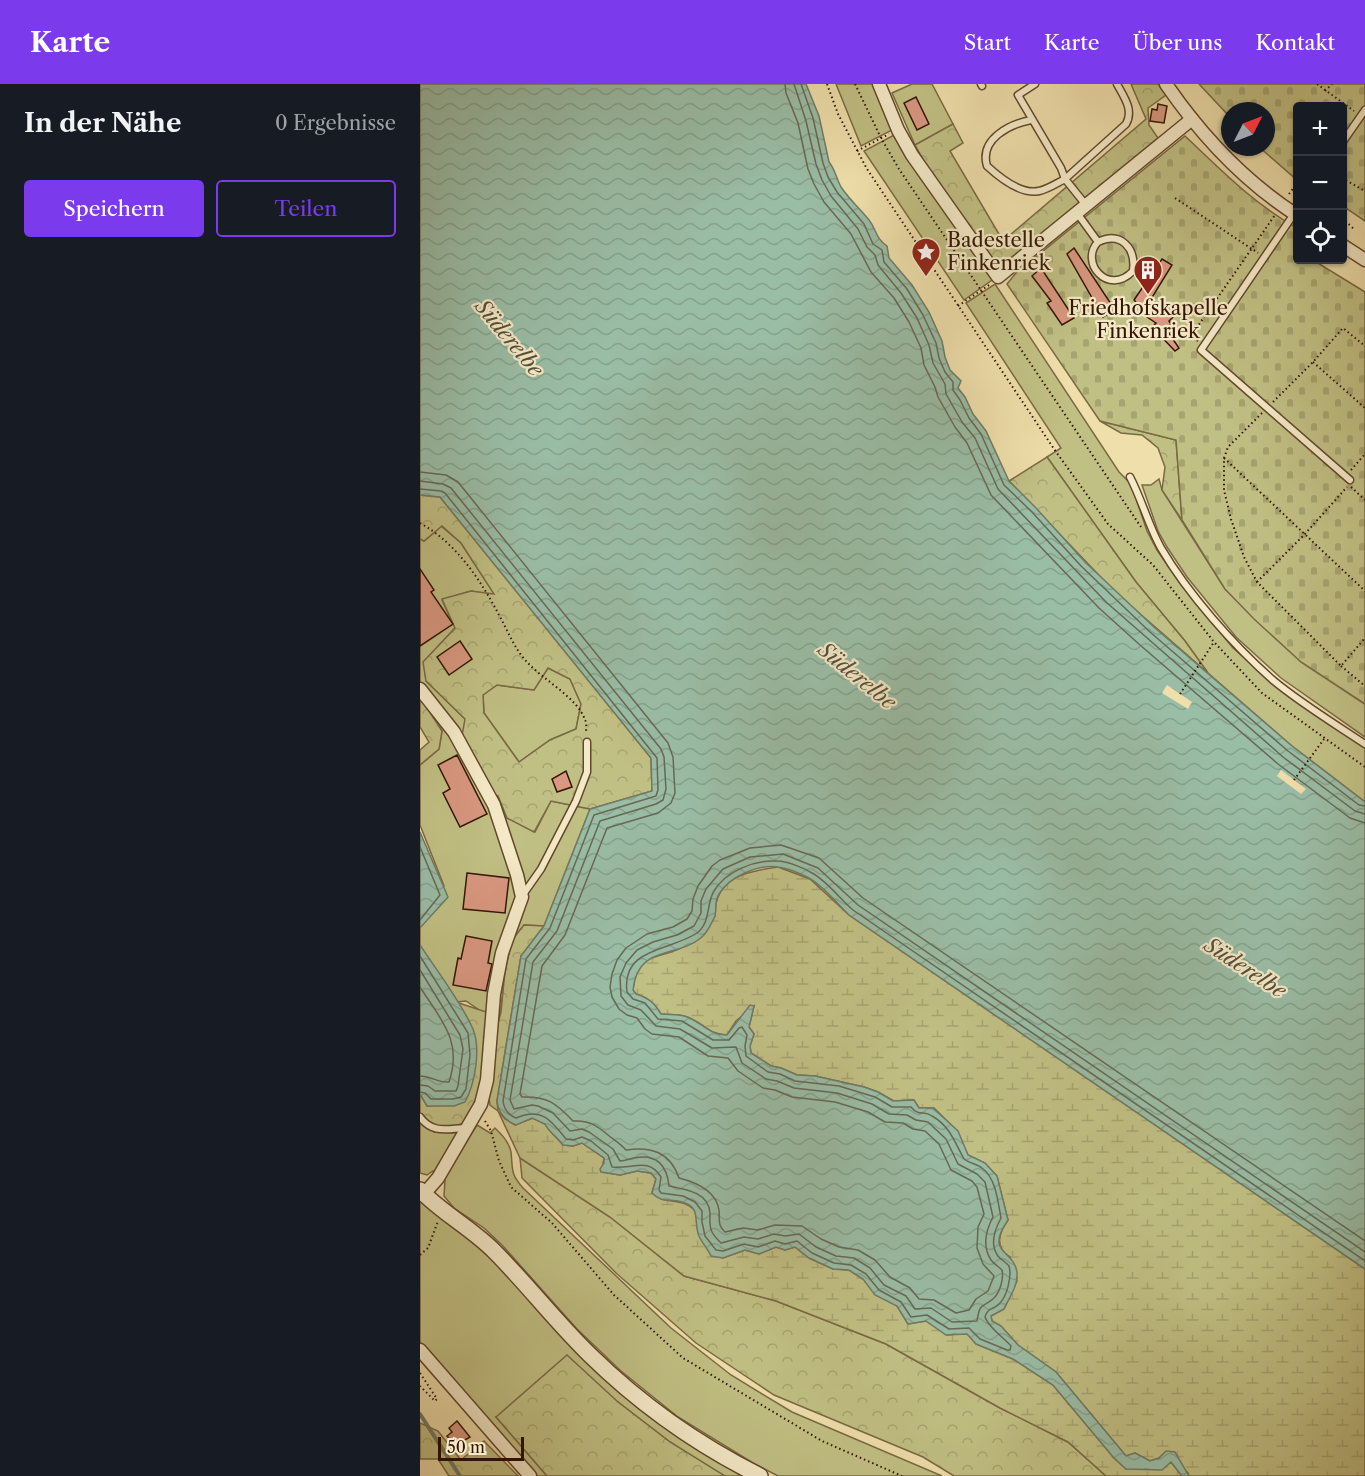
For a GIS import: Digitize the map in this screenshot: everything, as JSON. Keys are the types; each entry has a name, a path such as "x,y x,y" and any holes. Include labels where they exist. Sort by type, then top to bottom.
{"street":[{"path":"879,84 898,130 912,155 996,280 1191,119"},
{"path":"1166,84 1191,119 1237,168 1293,211"},
{"path":"1347,248 1365,260"},
{"path":"420,689 454,732 494,805 522,897 506,942 496,984 487,1080 481,1104 438,1178 422,1192 488,1245 610,1374 683,1430 760,1476"},
{"path":"420,1350 530,1476"}],"lane":[{"path":"1035,84 1018,95 1061,168 1098,242"},
{"path":"1031,120 999,132 991,141 986,154 987,166 1011,183 1028,191 1037,192 1065,179 1126,124 1129,111 1117,84"},
{"path":"1347,135 1363,113"},
{"path":"1293,217 1201,350 1268,407 1349,483"},
{"path":"1112,238 1124,243 1130,248 1134,258 1133,271 1119,281 1108,280 1102,276 1095,269 1090,254 1098,242 1112,238"},
{"path":"1130,477 1140,495 1160,547 1226,632 1275,681 1365,744"},
{"path":"522,897 541,869 576,801 587,772 586,742"},
{"path":"420,1117 424,1123 438,1130 468,1128"}],"path":[{"path":"827,84 838,114 867,169 1054,449"},
{"path":"855,84 881,138 904,177 1140,527 1160,547"},
{"path":"1317,84 1340,102"},
{"path":"1326,91 1332,84"},
{"path":"1347,107 1363,113"},
{"path":"857,151 881,138"},
{"path":"1347,181 1365,191"},
{"path":"1284,201 1293,190"},
{"path":"1176,198 1264,257"},
{"path":"1204,345 1191,336 1279,210"},
{"path":"1347,223 1355,230"},
{"path":"958,306 996,280"},
{"path":"1365,346 1343,328 1313,362 1228,447 1224,458 1224,490 1231,519 1244,557 1257,582 1341,666 1365,686"},
{"path":"1313,362 1365,408"},
{"path":"1257,582 1304,535 1349,483 1350,471 1365,454"},
{"path":"1224,458 1365,591"},
{"path":"1349,483 1365,500"},
{"path":"420,523 434,531 458,554 478,578 526,661 551,685 569,697 585,720 586,742"},
{"path":"1341,666 1365,638"},
{"path":"1180,694 1214,642"},
{"path":"1294,780 1324,739"},
{"path":"491,1131 499,1161 511,1187 552,1223 614,1295 683,1358 822,1441 902,1476"},
{"path":"420,1255 428,1248 442,1210"},
{"path":"420,1372 437,1399 435,1401 422,1391 420,1386"}],"green space":[{"path":"836,84 874,84 894,129 861,146"},
{"path":"912,84 932,84 953,124 915,145 892,93"},
{"path":"1131,84 1158,84 1166,95 1148,108 1149,125 1158,138 1005,263 993,262 932,175 915,145 953,124 963,143 950,151 1003,241 1146,119"},
{"path":"1199,84 1365,84 1365,221 1347,209 1347,102 1293,102 1293,177 1269,156 1275,156 1275,102 1221,102 1221,107"},
{"path":"896,134 992,280 964,300 864,151"},
{"path":"1185,136 1252,197 1293,226 1293,264 1320,264 1365,292 1365,704 1301,662 1225,589 1182,520 1176,440 1100,421 1007,284 1016,273"},
{"path":"995,284 1119,472 1131,484 1147,531 1179,582 1233,648 1292,699 1365,747 1365,802 1292,746 1208,673 1185,641 1136,582 1047,457 1061,448 966,303"},
{"path":"1100,421 1176,440 1182,520 1162,490 1165,467 1158,448 1142,435 1121,433"},
{"path":"1047,457 1136,582 1185,641 1208,673 1115,592 1009,481"},
{"path":"1159,479 1162,490 1225,589 1301,662 1365,704 1365,737 1281,678 1236,637 1187,577 1158,531 1142,485 1151,485"},
{"path":"420,495 440,497 651,758 652,791 590,809 551,801 534,832 507,818 498,796 481,792 459,752 465,719 426,681 423,662 455,628 442,599 471,591 494,594 461,543 442,526 424,541 420,539","holes":["548,668 570,679 581,704 576,729 550,740 519,762 484,713 483,695 497,685 534,690"]},
{"path":"441,526 461,543 495,595 471,591 442,600 455,628 424,662 426,681 465,719 507,818 535,832 551,801 590,809 544,926 524,925 512,940 498,1023 466,1001 456,1002 420,956 420,923 444,886 420,825 420,765 439,749 442,731 420,697 420,539 424,541"},
{"path":"548,668 570,679 581,704 576,729 550,740 519,762 484,713 483,695 497,685 534,690"},
{"path":"420,697 442,731 439,749 420,765 420,750 429,742 420,727"},
{"path":"778,867 810,879 849,915 1365,1269 1365,1476 1189,1476 1166,1452 1150,1461 1135,1453 1126,1456 1056,1372 1018,1345 1001,1326 992,1321 991,1316 1004,1309 1017,1281 1010,1257 1000,1245 1000,1235 1008,1220 997,1176 985,1163 968,1155 957,1131 934,1108 919,1108 914,1100 894,1101 864,1087 815,1076 797,1075 771,1066 751,1053 750,1046 754,1034 749,1027 754,1006 736,1021 727,1035 714,1033 690,1018 661,1014 650,1001 636,994 633,990 638,969 648,959 681,948 694,938 715,916 716,903 726,884 744,874"},
{"path":"524,925 544,926 521,956 497,1101 498,1111 490,1105 488,1093 505,971 512,940"},
{"path":"456,1002 489,1013 482,1090 467,1122 440,1127 423,1119 420,1113 420,1094 427,1106 440,1105 473,1030"},
{"path":"498,1111 515,1125 533,1118 545,1124 563,1145 573,1146 582,1143 604,1158 602,1172 620,1175 637,1171 651,1173 656,1179 652,1193 663,1200 686,1204 697,1213 699,1234 711,1249 723,1258 745,1250 759,1254 776,1247 785,1250 795,1247 809,1258 833,1269 849,1270 897,1306 908,1324 926,1321 947,1335 967,1333 976,1344 1013,1359 1053,1385 1114,1458 1126,1469 1171,1462 1182,1476 1106,1476 1068,1442 1000,1408 886,1344 776,1301 684,1276 610,1217 520,1158"},
{"path":"420,1123 434,1132 459,1133 434,1172 427,1175 420,1173"},
{"path":"477,1125 490,1133 495,1128 505,1139 511,1152 514,1175 523,1188 671,1328 731,1375 792,1412 942,1476 778,1476 678,1417 621,1371 577,1329 502,1245 484,1228 454,1208 444,1196 445,1180 443,1179"},
{"path":"520,1158 610,1217 684,1276 776,1301 886,1344 1000,1408 1068,1442 1106,1476 954,1476 923,1457 774,1395 696,1343 616,1273 522,1178"},
{"path":"420,1200 481,1247 536,1306 746,1476 719,1474 670,1442 618,1402 496,1417 547,1476 538,1476 515,1453 420,1342"},
{"path":"567,1355 618,1402 670,1442 725,1476 547,1476 496,1417"},
{"path":"420,1423 438,1431 461,1460 484,1441 518,1476 449,1476 438,1459 420,1459"}],"water":[{"name":"Süderelbe","path":"420,84 806,84 819,116 829,162 841,187 872,224 880,240 887,246 889,258 912,285 929,312 942,341 950,370 961,381 958,388 986,431 1009,481 1085,562 1155,628 1292,746 1365,802 1365,1269 849,915 819,885 798,873 770,867 753,870 737,877 719,894 715,916 703,936 682,948 650,959 642,965 636,975 633,990 656,1006 661,1014 684,1016 714,1033 727,1035 750,1005 754,1006 749,1027 754,1034 750,1046 751,1053 771,1066 797,1075 815,1076 864,1087 893,1101 914,1100 919,1108 933,1108 958,1131 968,1155 985,1163 997,1176 1008,1220 1001,1231 1000,1246 1015,1265 1017,1278 1004,1309 991,1316 992,1321 1001,1326 1018,1345 1056,1372 1126,1456 1135,1453 1150,1461 1159,1458 1166,1451 1175,1452 1189,1476 1182,1476 1171,1462 1162,1470 1126,1469 1114,1458 1053,1385 1013,1359 976,1344 967,1334 946,1335 926,1321 908,1324 897,1306 875,1295 863,1279 849,1270 833,1269 809,1258 795,1247 785,1250 776,1247 759,1254 745,1250 723,1258 711,1256 697,1231 695,1211 688,1204 663,1200 652,1193 656,1179 651,1173 637,1171 620,1175 601,1172 604,1158 582,1143 573,1146 563,1145 545,1124 532,1118 516,1125 500,1113 497,1101 521,956 544,926 590,809 652,791 651,758 440,497 420,495"},
{"path":"420,832 448,897 420,928"},
{"path":"420,945 462,1007 473,1029 477,1046 476,1066 469,1095 465,1102 454,1106 427,1106 420,1094"}],"pier":[{"path":"1167,685 1192,702 1188,709 1162,693"},
{"path":"1281,770 1306,789 1301,794 1277,776"}],"building":[{"path":"916,97 929,124 917,130 904,103"},
{"path":"1158,104 1167,106 1164,123 1150,121 1152,109 1157,110"},
{"path":"1074,248 1115,310 1103,317 1067,254"},
{"name":"Friedhofskapelle Finkenriek","path":"1162,259 1172,265 1151,299 1173,317 1166,329 1179,348 1175,351 1152,327 1156,323 1141,313 1143,310 1134,300"},
{"path":"1041,268 1074,318 1062,325 1047,303 1051,301 1032,276"},
{"path":"420,569 434,590 431,592 453,624 420,646"},
{"path":"460,641 472,659 449,675 437,657"},
{"path":"457,755 487,814 460,827 443,793 450,789 438,765"},
{"path":"566,771 572,787 557,792 552,779"},
{"path":"467,873 509,878 505,913 463,909"},
{"path":"466,936 492,941 488,963 492,964 486,991 453,985 458,958 461,959"},
{"path":"457,1421 470,1437 455,1446 447,1436 452,1432 449,1428"}],"waterway":[{"path":"420,1414 460,1476"}],"place":[{"name":"Badestelle Finkenriek","path":"926,278"},
{"name":"Friedhofskapelle Finkenriek","path":"1148,296"}]}
